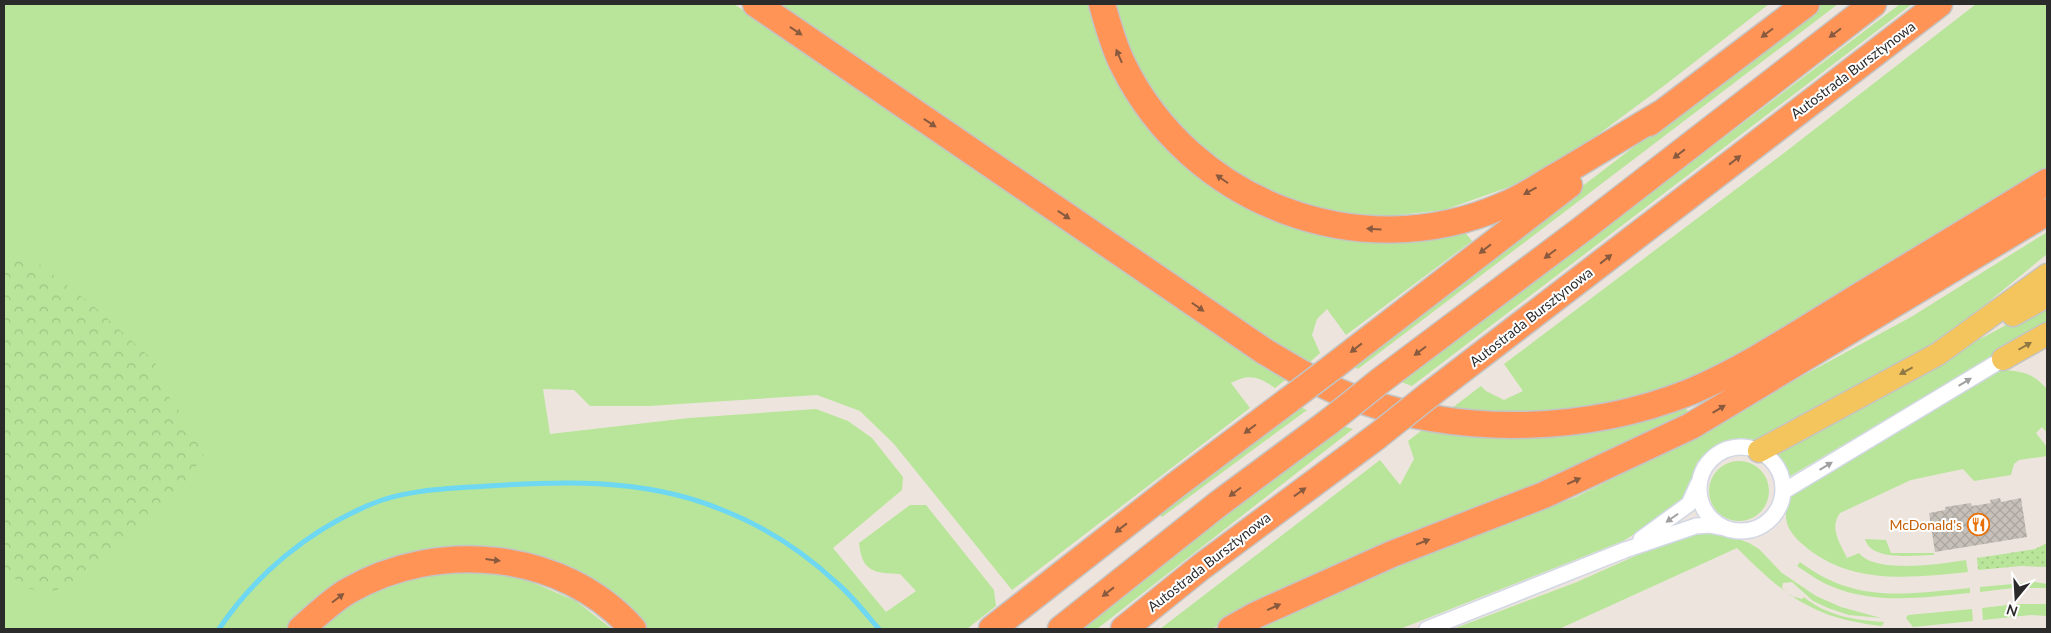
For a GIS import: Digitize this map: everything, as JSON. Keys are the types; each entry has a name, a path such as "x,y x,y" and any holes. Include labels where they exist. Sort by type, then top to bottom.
{"highway":[{"path":"756,4 1264,351 1293,368 1358,400 1393,410 1448,420 1505,425 1540,425 1580,421 1618,414 1690,391 1769,351 2047,182"},
{"path":"1102,4 1113,43 1126,72 1143,100 1170,134 1210,170 1232,186 1276,209 1318,222 1366,228 1401,229 1447,223 1472,216 1502,206 1527,193 1662,113"},
{"path":"992,629 1806,4"},
{"path":"1060,629 1217,505 1581,230 1873,4"},
{"name":"Autostrada Bursztynowa","path":"1124,629 1223,550 1376,437 1939,4"},
{"path":"1231,629 1256,615 1392,554 1544,495 1691,426 2047,212"},
{"path":"301,629 347,591 369,580 393,570 428,562 462,558 486,559 525,565 562,579 606,604 633,629"}],"main road":[{"path":"1938,354 2047,275"},
{"path":"1760,451 2047,296"},
{"path":"2003,359 2047,334"}],"street":[{"path":"1784,491 2003,359"},
{"path":"1427,629 1625,550 1696,526 1709,524 1739,531 1753,530 1772,518 1780,506 1784,491 1781,475 1773,460 1760,451 1745,447 1730,448 1716,455 1706,466 1689,504 1625,550"},
{"path":"1700,480 1700,495 1705,509 1713,520 1725,528"}],"green space":[{"path":"4,4 734,4 1225,340 1289,377 1275,388 1264,381 1249,377 1231,383 1250,408 1012,590 894,444 860,411 817,395 649,406 590,406 574,390 543,389 550,434 689,418 816,409 848,421 872,438 903,477 902,490 833,548 886,612 916,591 900,574 883,573 866,565 859,543 910,505 926,505 994,590 996,606 967,629 643,629 609,598 425,553 293,629 4,629"},
{"path":"776,4 1093,4 1163,143 1208,184 1260,215 1311,232 1361,239 1463,230 1472,241 1346,335 1327,309 1317,319 1312,335 1320,353 1309,363 1222,308"},
{"path":"1111,4 1769,4 1665,85 1569,156 1509,187 1444,210 1371,218 1316,210 1273,197 1218,167 1166,120 1130,59"},
{"path":"1821,4 1838,4 1358,369 1351,366 1479,265"},
{"path":"1900,4 1912,4 1412,386 1401,382"},
{"path":"1976,4 2047,4 2047,167 1721,368 1650,396 1572,414 1448,411 1481,386 1486,391 1504,400 1523,391 1504,364 1784,153"},
{"path":"2047,232 2047,254 1970,317 1908,360 1759,441 1739,440 1716,447 1697,462 1683,504 1623,541 1400,629 1260,629 1425,555 1576,497 1676,447 1911,317"},
{"path":"4,255 38,263 90,303 155,362 164,390 188,423 204,454 182,488 145,527 91,570 55,591 28,589 4,570"},
{"path":"2047,303 2047,327 1787,478 1783,464 1770,452"},
{"path":"2005,370 2029,375 2047,389 2047,433 2042,427 2036,433 2047,447 2047,456 2019,460 2014,464 2011,475 1974,481 1963,469 1911,480 1840,513 1835,524 1837,536 1847,558 1859,553 1879,564 1910,566 1966,560 1968,572 1902,577 1859,573 1839,567 1820,557 1795,537 1786,519 1787,506 1793,492 1992,373"},
{"path":"1684,406 1690,414 1598,461 1399,538 1298,581 1212,629 1160,629 1380,460 1400,485 1414,459 1408,441 1426,427 1471,437 1531,438 1598,432"},
{"path":"1300,407 1307,410 1162,517 1157,512"},
{"path":"1343,426 1353,429 1097,629 1079,629"},
{"path":"1733,461 1745,461 1756,466 1764,474 1769,485 1767,503 1756,516 1745,521 1733,521 1722,516 1714,508 1709,497 1709,485 1714,474 1722,466"},
{"path":"1691,531 1713,532 1749,543 1759,549 1782,573 1816,596 1841,607 1881,618 1849,615 1828,608 1813,601 1792,582 1783,583 1782,588 1788,593 1754,565 1737,548 1559,629 1453,629 1577,582"},
{"path":"1865,539 1886,540 1891,553 1934,553 1934,555 1895,556 1885,554 1869,546"},
{"path":"2047,543 2047,567 2021,566 1978,570 1977,558 2035,549"},
{"path":"1800,562 1841,585 1861,590 1881,593 1902,593 1970,588 1970,593 1918,598 1884,598 1850,593 1815,578 1797,566"},
{"path":"472,570 520,577 576,601 612,629 319,629 340,610 377,591 427,575"},
{"path":"2035,582 2047,584 2047,588 2013,588 1980,592 1980,587"},
{"path":"1793,597 1802,599 1804,597 1822,609 1842,616 1884,622 1882,626 1858,623 1818,611"},
{"path":"2016,604 2047,604 2047,616 2031,615 1983,620 1982,608"},
{"path":"1972,609 1973,621 1913,627 1906,618 1908,615"}],"building":[{"name":"McDonald's","path":"2000,498 2001,502 2021,498 2027,537 1935,552 1929,513 1945,510 1945,507 1971,503 1972,506 1991,503 1990,500"}],"waterway":[{"path":"219,629 249,590 285,556 325,528 369,505 381,500 434,490 536,483 629,486 660,491 720,509 768,532 811,561 849,594 879,629"}],"place":[{"name":"McDonald's","path":"1978,525"}]}
